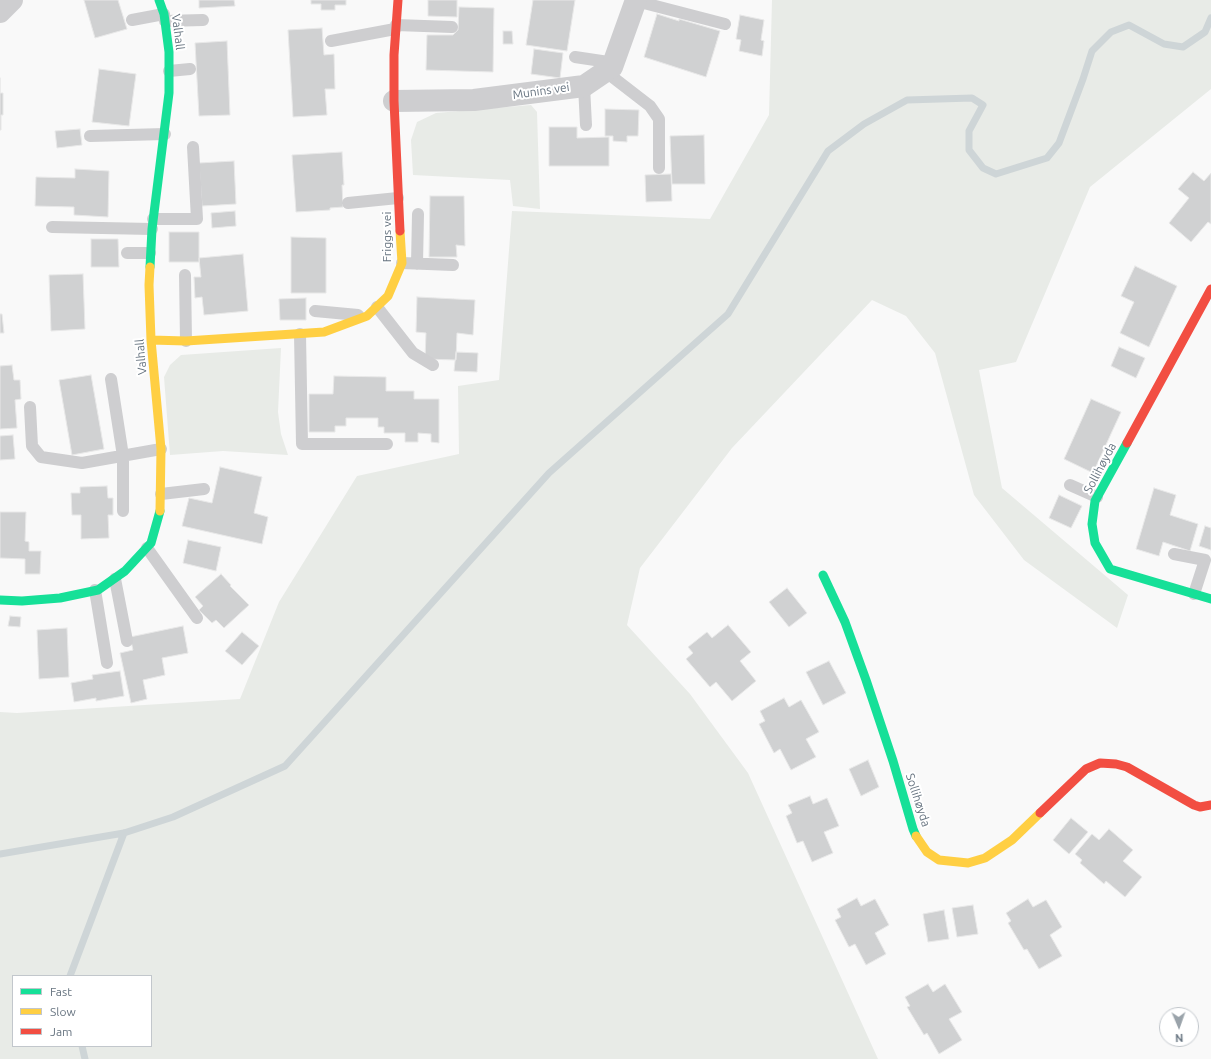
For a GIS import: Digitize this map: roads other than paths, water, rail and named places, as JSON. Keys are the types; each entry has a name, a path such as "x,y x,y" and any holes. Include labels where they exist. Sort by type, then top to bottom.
{"street":[{"path":"0,12 12,0"},
{"name":"Valhall","path":"0,600 22,601 60,598 95,590 115,579 125,572 151,544 161,507 161,450 151,340 148,285 152,224 170,93 169,52 164,17 159,0"},
{"name":"Friggs vei","path":"151,340 186,341 324,332 367,316 388,296 402,263 394,101 394,55 398,0"},
{"path":"610,67 636,0"},
{"name":"Munins vei","path":"394,101 474,100 584,86 610,67"},
{"name":"Sollihøyda","path":"1211,289 1097,497 1095,501 1092,524 1095,543 1110,569 1211,599"},
{"name":"Sollihøyda","path":"822,575 831,590 845,622 866,680 893,761 913,829 927,852 939,860 968,863 985,858 1012,840 1086,769 1100,764 1110,763 1127,767 1194,805 1200,807 1211,805"}],"lane":[{"path":"636,0 726,24"},
{"path":"132,20 164,17 203,20"},
{"path":"331,41 396,27 452,27"},
{"path":"575,57 610,67 650,106 659,119 659,168"},
{"path":"169,70 190,69"},
{"path":"584,86 586,125"},
{"path":"90,136 165,134"},
{"path":"52,227 152,224 197,219 193,147"},
{"path":"348,203 398,198"},
{"path":"417,264 418,214"},
{"path":"127,252 150,253"},
{"path":"402,263 453,265"},
{"path":"185,275 186,341"},
{"path":"377,307 413,353 433,365"},
{"path":"315,311 367,316"},
{"path":"300,334 302,444 387,444"},
{"path":"111,380 123,456 123,511"},
{"path":"30,407 32,446 41,457 82,463 161,450"},
{"path":"1070,485 1097,497"},
{"path":"161,494 204,489"},
{"path":"147,548 197,618"},
{"path":"1174,554 1205,560 1194,594"},
{"path":"115,579 127,641"},
{"path":"95,590 107,663"}],"waterway":[{"path":"0,854 124,833 173,817 285,766 549,473 728,314 828,151 864,124 907,100 972,98 983,105 969,131 969,150 983,168 996,174 1047,158 1059,143 1092,51 1111,32 1129,25 1164,44 1183,47 1205,32 1211,18"},
{"path":"70,975 124,833"},
{"path":"82,1047 85,1059"}]}
